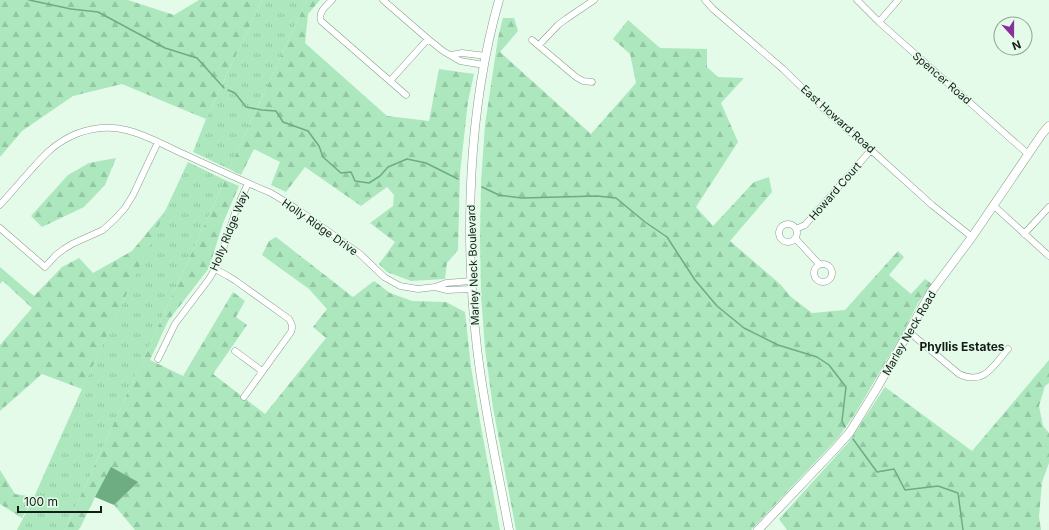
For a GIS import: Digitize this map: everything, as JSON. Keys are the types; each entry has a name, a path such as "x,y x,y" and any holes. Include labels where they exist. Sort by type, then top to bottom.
{"main road":[{"name":"Marley Neck Boulevard","path":"499,0 484,65 475,137 470,204 472,285 477,349 509,530"},
{"name":"Marley Neck Road","path":"758,530 850,432 877,388 931,292 972,237 1028,154 1049,126"}],"street":[{"path":"332,0 320,14 323,24 406,95"},
{"path":"383,0 443,51 460,61 484,65"},
{"path":"539,45 566,18 594,0"},
{"name":"East Howard Road","path":"705,0 713,9 783,69 823,108 932,205 972,237"},
{"name":"Spencer Road","path":"857,0 879,22 1028,154"},
{"path":"879,22 898,0"},
{"path":"390,81 428,39"},
{"path":"532,40 576,77 583,81 592,82"},
{"path":"451,55 462,53 486,56"},
{"name":"Holly Ridge Drive","path":"0,205 42,157 63,140 86,130 111,128 125,129 158,142 278,197 360,254 384,277 400,286 409,288 435,287 446,283 472,285"},
{"path":"0,228 45,267 64,249 103,230 126,208 158,142"},
{"name":"Howard Court","path":"796,229 805,225 871,150"},
{"name":"Holly Ridge Way","path":"158,359 175,324 215,269 236,210 248,183"},
{"path":"993,206 1049,256"},
{"path":"1024,234 1049,207"},
{"path":"790,224 794,226 797,234 795,238 788,242 783,241 778,234 781,226 790,224"},
{"path":"795,238 819,264"},
{"path":"215,269 236,281 289,319 293,329 244,397"},
{"path":"909,332 959,374 966,377 974,378 982,376 988,372 1008,349"},
{"path":"235,351 262,372"}],"green space":[{"path":"0,0 128,0 174,15 199,0 262,0 206,119 122,84 73,96 22,131 0,157"},
{"path":"262,0 307,0 229,169 193,152 206,119"},
{"path":"307,0 320,0 308,14 305,43 387,116 429,121 439,69 474,74 468,101 460,173 458,250 447,263 445,279 411,281 387,272 379,264 395,242 370,223 393,206 394,195 387,187 361,206 305,167 286,192 271,185 280,162 254,149 241,175 229,169"},
{"path":"503,18 514,18 518,31 500,52 591,134 636,83 630,54 613,39 628,20 660,48 707,49 707,67 718,77 744,78 721,103 738,142 696,207 713,226 754,182 769,177 772,192 730,241 781,285 790,296 812,313 845,310 898,251 904,257 889,275 911,294 925,279 932,284 918,303 901,336 855,414 838,438 751,530 516,530 493,408 485,349 481,295 481,183 485,125 498,38"},
{"path":"116,158 105,185 84,207 42,227 31,216 68,175 89,163"},
{"path":"188,162 225,180 65,530 17,530 34,497 82,389"},
{"path":"225,180 239,186 223,223 209,268 168,321 150,360 183,376 233,292 245,301 236,317 247,325 213,374 265,414 326,338 313,327 327,309 309,289 262,255 269,241 276,237 353,297 374,281 390,293 412,301 446,302 465,312 471,367 500,530 135,530 114,505 138,482 95,497 80,528 78,530 65,530"},
{"path":"166,210 82,389 42,374 0,411 0,345 32,308 3,281 0,284 0,267 34,296 62,267 79,258 93,273 132,251"},
{"path":"1049,360 1049,383 1045,386 1039,406 1043,426 1049,433 1049,463 1042,482 1039,517 1041,530 787,530 779,519 848,443 885,387 972,451"},
{"path":"0,470 15,494 34,497 22,518 0,504"}],"shaded area":[{"path":"111,467 138,482 114,505 95,497"}],"waterway":[{"path":"29,0 71,9 98,12 165,48 197,58 224,88"},
{"path":"228,90 235,93 246,107 276,111 283,122 308,131 319,146 323,157 341,173 351,172 355,181 369,183 380,176 388,167 407,159 426,163 458,179"},
{"path":"482,187 499,195 522,198 597,196 616,198 645,222 667,237 695,280 717,306 744,328 778,345 817,357 829,365 846,387 842,421 845,427"},
{"path":"853,439 877,472 894,469 905,490 938,486 958,493 963,530"}],"district":[{"name":"Phyllis Estates","path":"962,346"}]}
